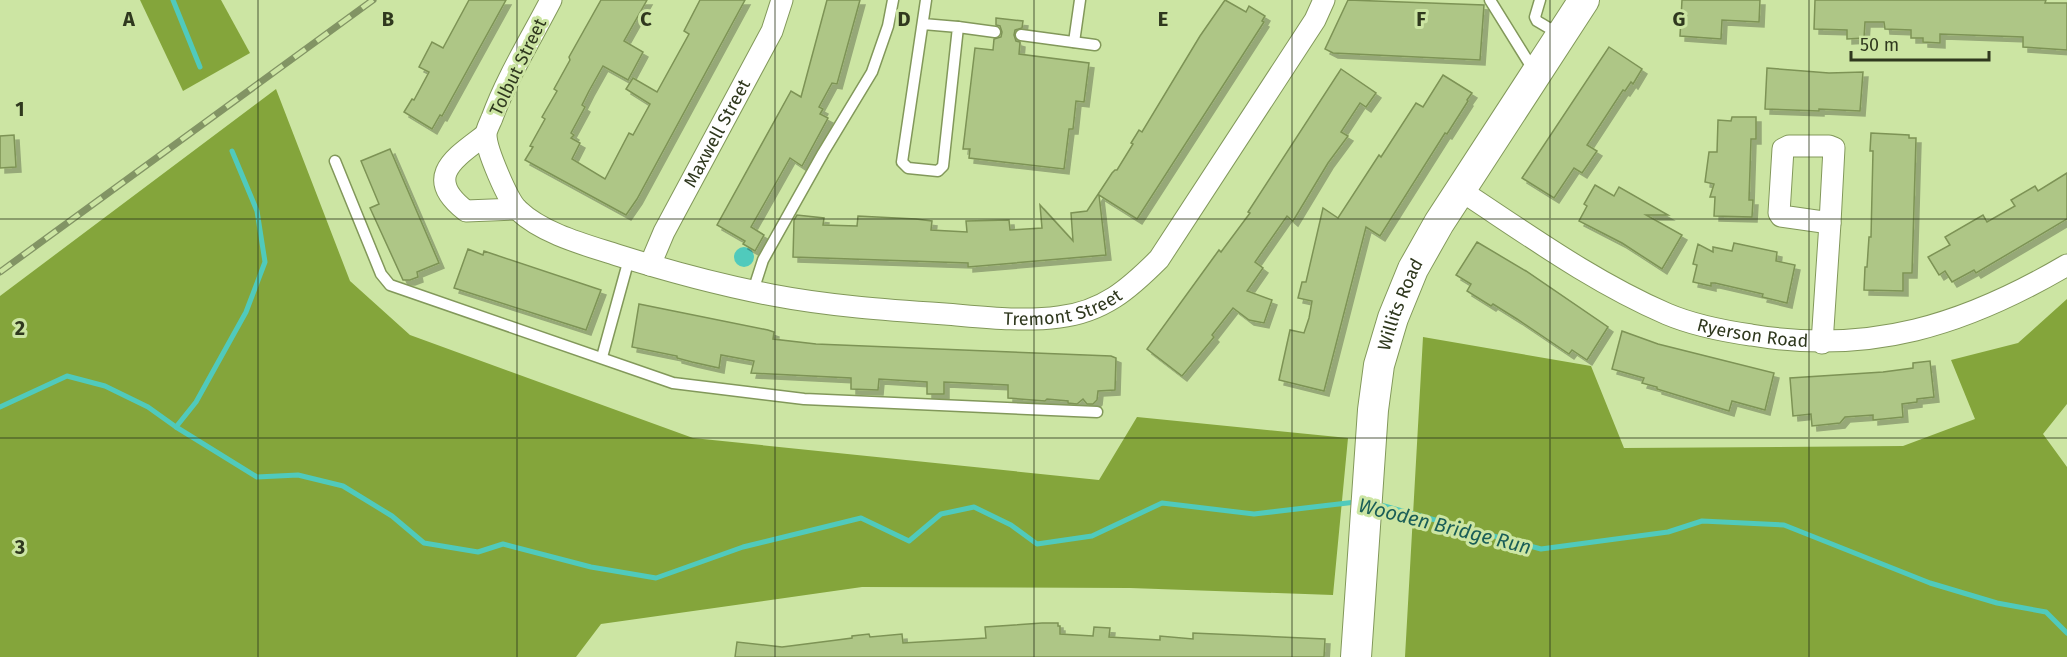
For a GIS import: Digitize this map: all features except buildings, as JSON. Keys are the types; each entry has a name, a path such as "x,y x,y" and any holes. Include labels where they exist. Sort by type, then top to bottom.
{"street":[{"name":"Tolbut Street","path":"517,209 466,211 455,203 448,192 445,175 449,164 460,153 485,135 498,101 551,0"},
{"name":"Maxwell Street","path":"650,265 664,232 772,31 782,0"},
{"name":"Tremont Street","path":"650,265 700,280 753,291 858,308 998,318 1060,317 1091,309 1116,298 1132,286 1159,259 1315,20 1324,0"},
{"name":"Willits Road","path":"1356,657 1373,411 1379,365 1393,318 1413,269 1439,223 1584,0"},
{"name":"Tolbut Street","path":"485,135 497,174 517,209 560,235 650,265"},
{"name":"Ryerson Road","path":"1460,190 1618,291 1669,315 1725,331 1779,340 1822,343 1894,335 1968,315 2009,297 2067,265"},
{"path":"1822,343 1830,223"}],"lane":[{"path":"753,291 763,260 872,72 888,26 893,0"},
{"path":"926,0 903,162 908,168 938,171 943,166 958,27"},
{"path":"1074,42 1080,0"},
{"path":"1490,0 1536,74"},
{"path":"1540,0 1535,17 1537,21 1561,36"},
{"path":"923,24 995,32"},
{"path":"1021,35 1095,45"},
{"path":"334,161 381,274 390,285 673,383 804,399 1097,412"},
{"path":"602,357 629,259"}],"green space":[{"path":"140,0 221,0 250,53 183,91"},
{"path":"276,89 350,281 410,335 693,438 1099,480 1137,417 1348,438 1333,595 1130,588 862,587 601,624 576,657 0,657 0,296"},
{"path":"2067,299 2067,404 2043,434 2067,467 2067,657 1405,657 1423,337 1591,366 1624,448 1903,446 1975,419 1951,360 2018,343"}],"water":[{"path":"744,247 751,250 754,257 751,264 744,267 737,264 734,257 737,250"}],"waterway":[{"path":"173,0 200,67"},
{"path":"176,427 196,402 246,312 265,262 257,211 232,151"},
{"name":"Wooden Bridge Run","path":"0,407 67,376 105,386 148,407 257,477 298,475 343,486 392,516 424,543 478,552 503,544 591,567 656,578 743,547 861,518 909,541 941,514 974,507 1011,525 1037,544 1092,536 1162,503 1254,514 1356,502"},
{"name":"Wooden Bridge Run","path":"1377,504 1541,549 1668,532 1702,521 1784,525 1930,583 1997,603 2046,612 2067,633"}],"railway":[{"path":"0,272 373,0"}]}
